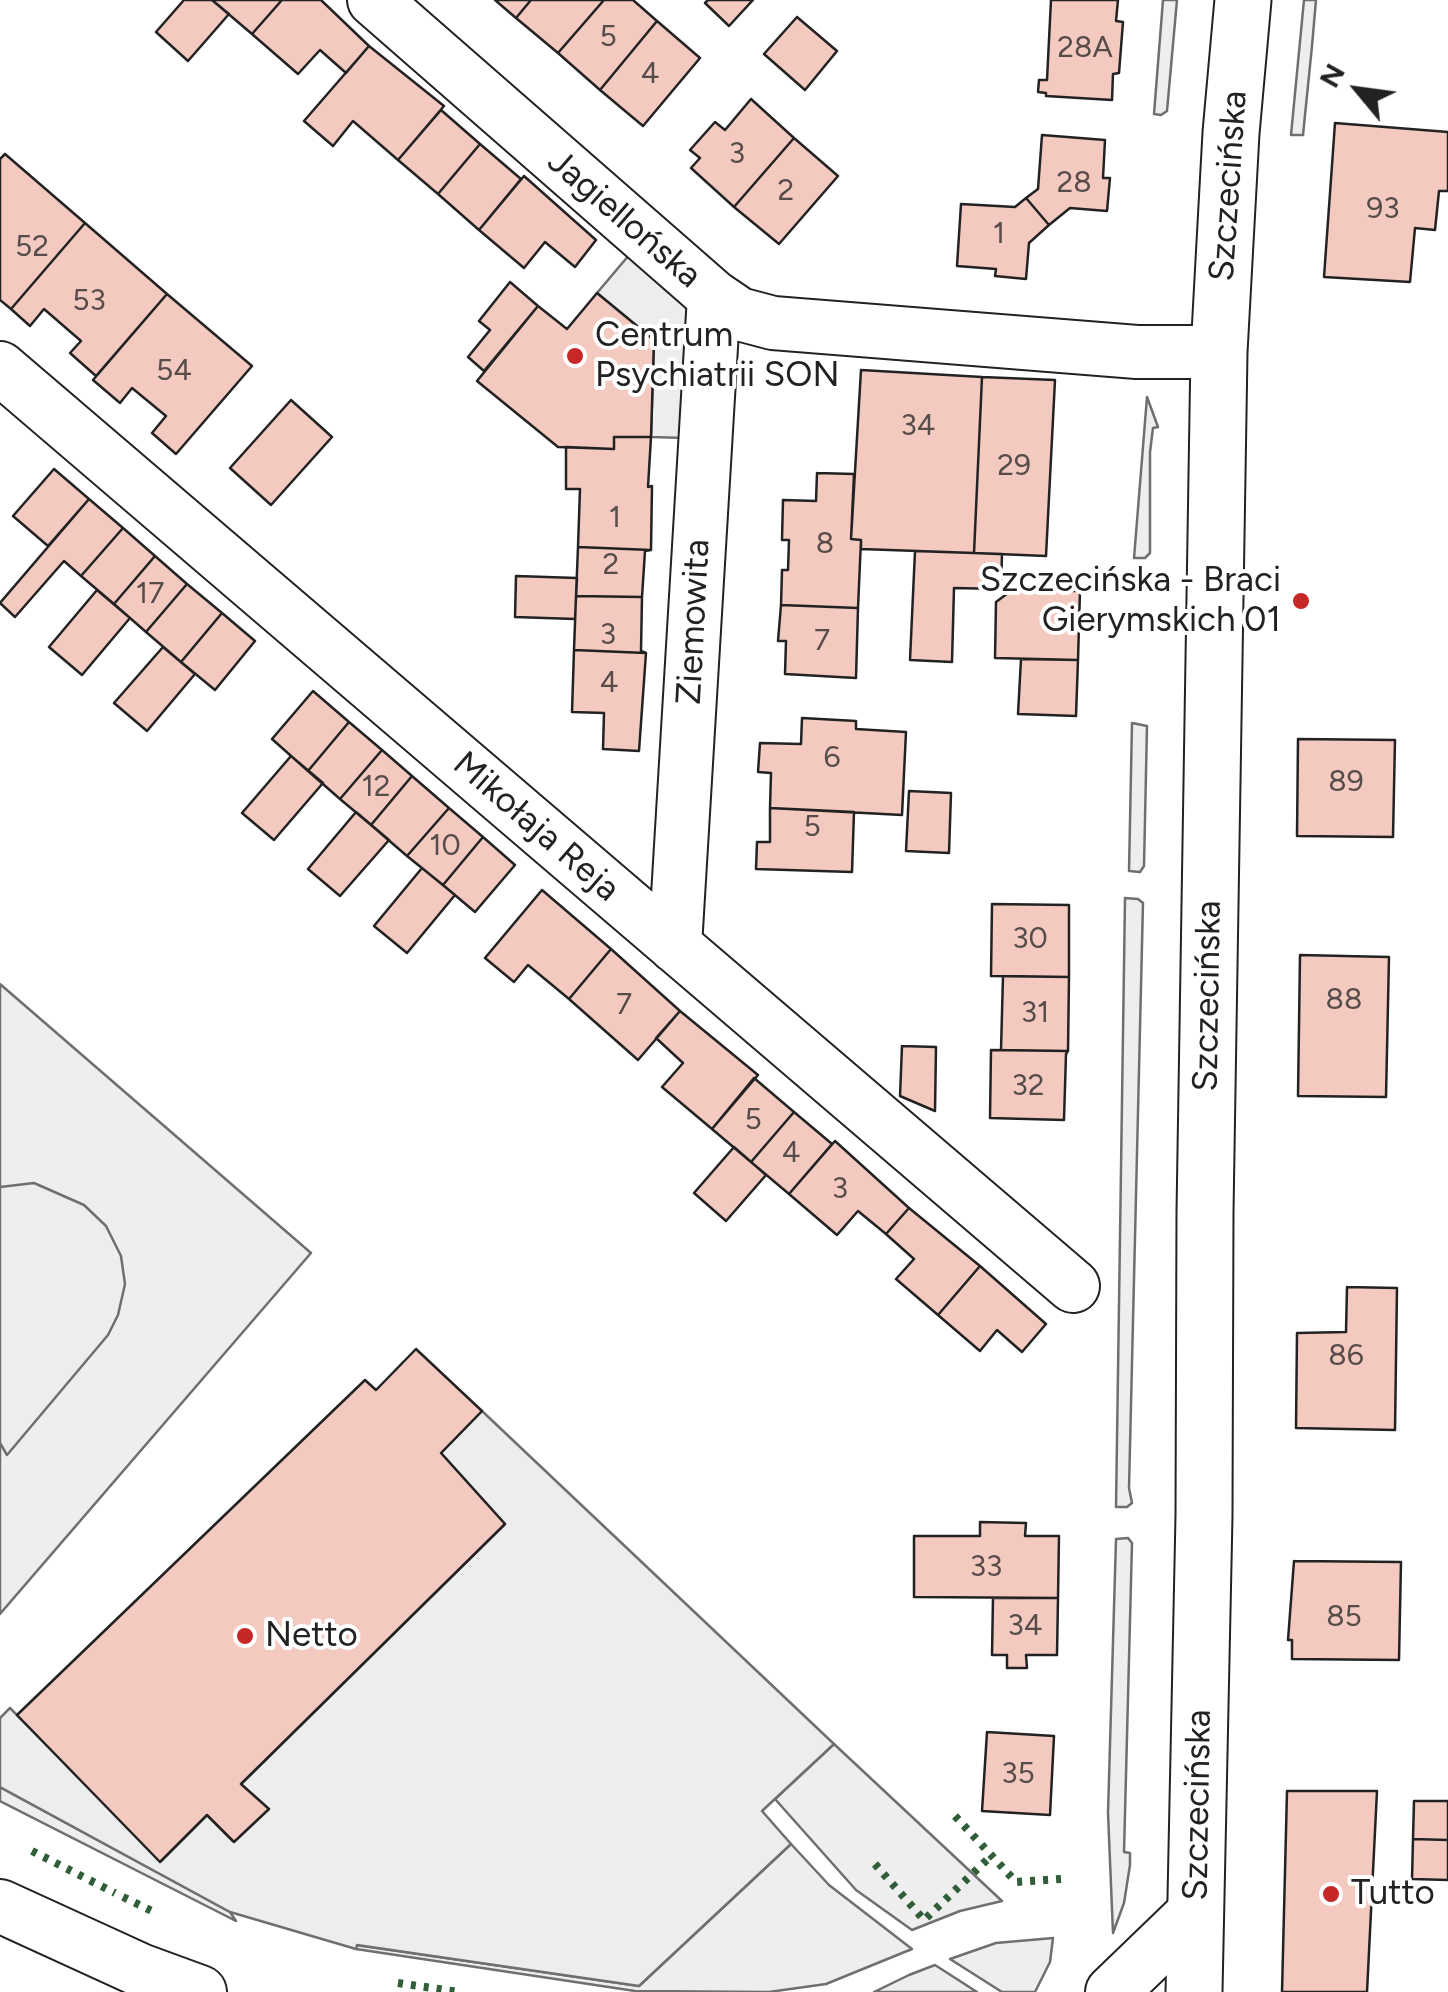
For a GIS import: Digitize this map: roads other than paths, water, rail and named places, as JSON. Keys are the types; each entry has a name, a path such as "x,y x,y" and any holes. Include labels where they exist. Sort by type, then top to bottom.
{"street":[{"name":"Jagiellońska","path":"374,0 714,297 739,314 756,321 1137,352 1218,352"},
{"name":"Szczecińska","path":"1194,1992 1204,1536 1218,352 1243,0"},
{"name":"Ziemowita","path":"675,946 714,297"},
{"name":"Mikołaja Reja","path":"0,368 1073,1286"},
{"path":"0,1906 140,1970 200,1992"},
{"path":"1112,1992 1196,1912"}],"place":[{"name":"Centrum Psychiatrii SON","path":"575,356"},
{"name":"Szczecińska - Braci Gierymskich 01","path":"1301,601"},
{"name":"Netto","path":"245,1636"},
{"name":"Tutto","path":"1331,1894"}]}
